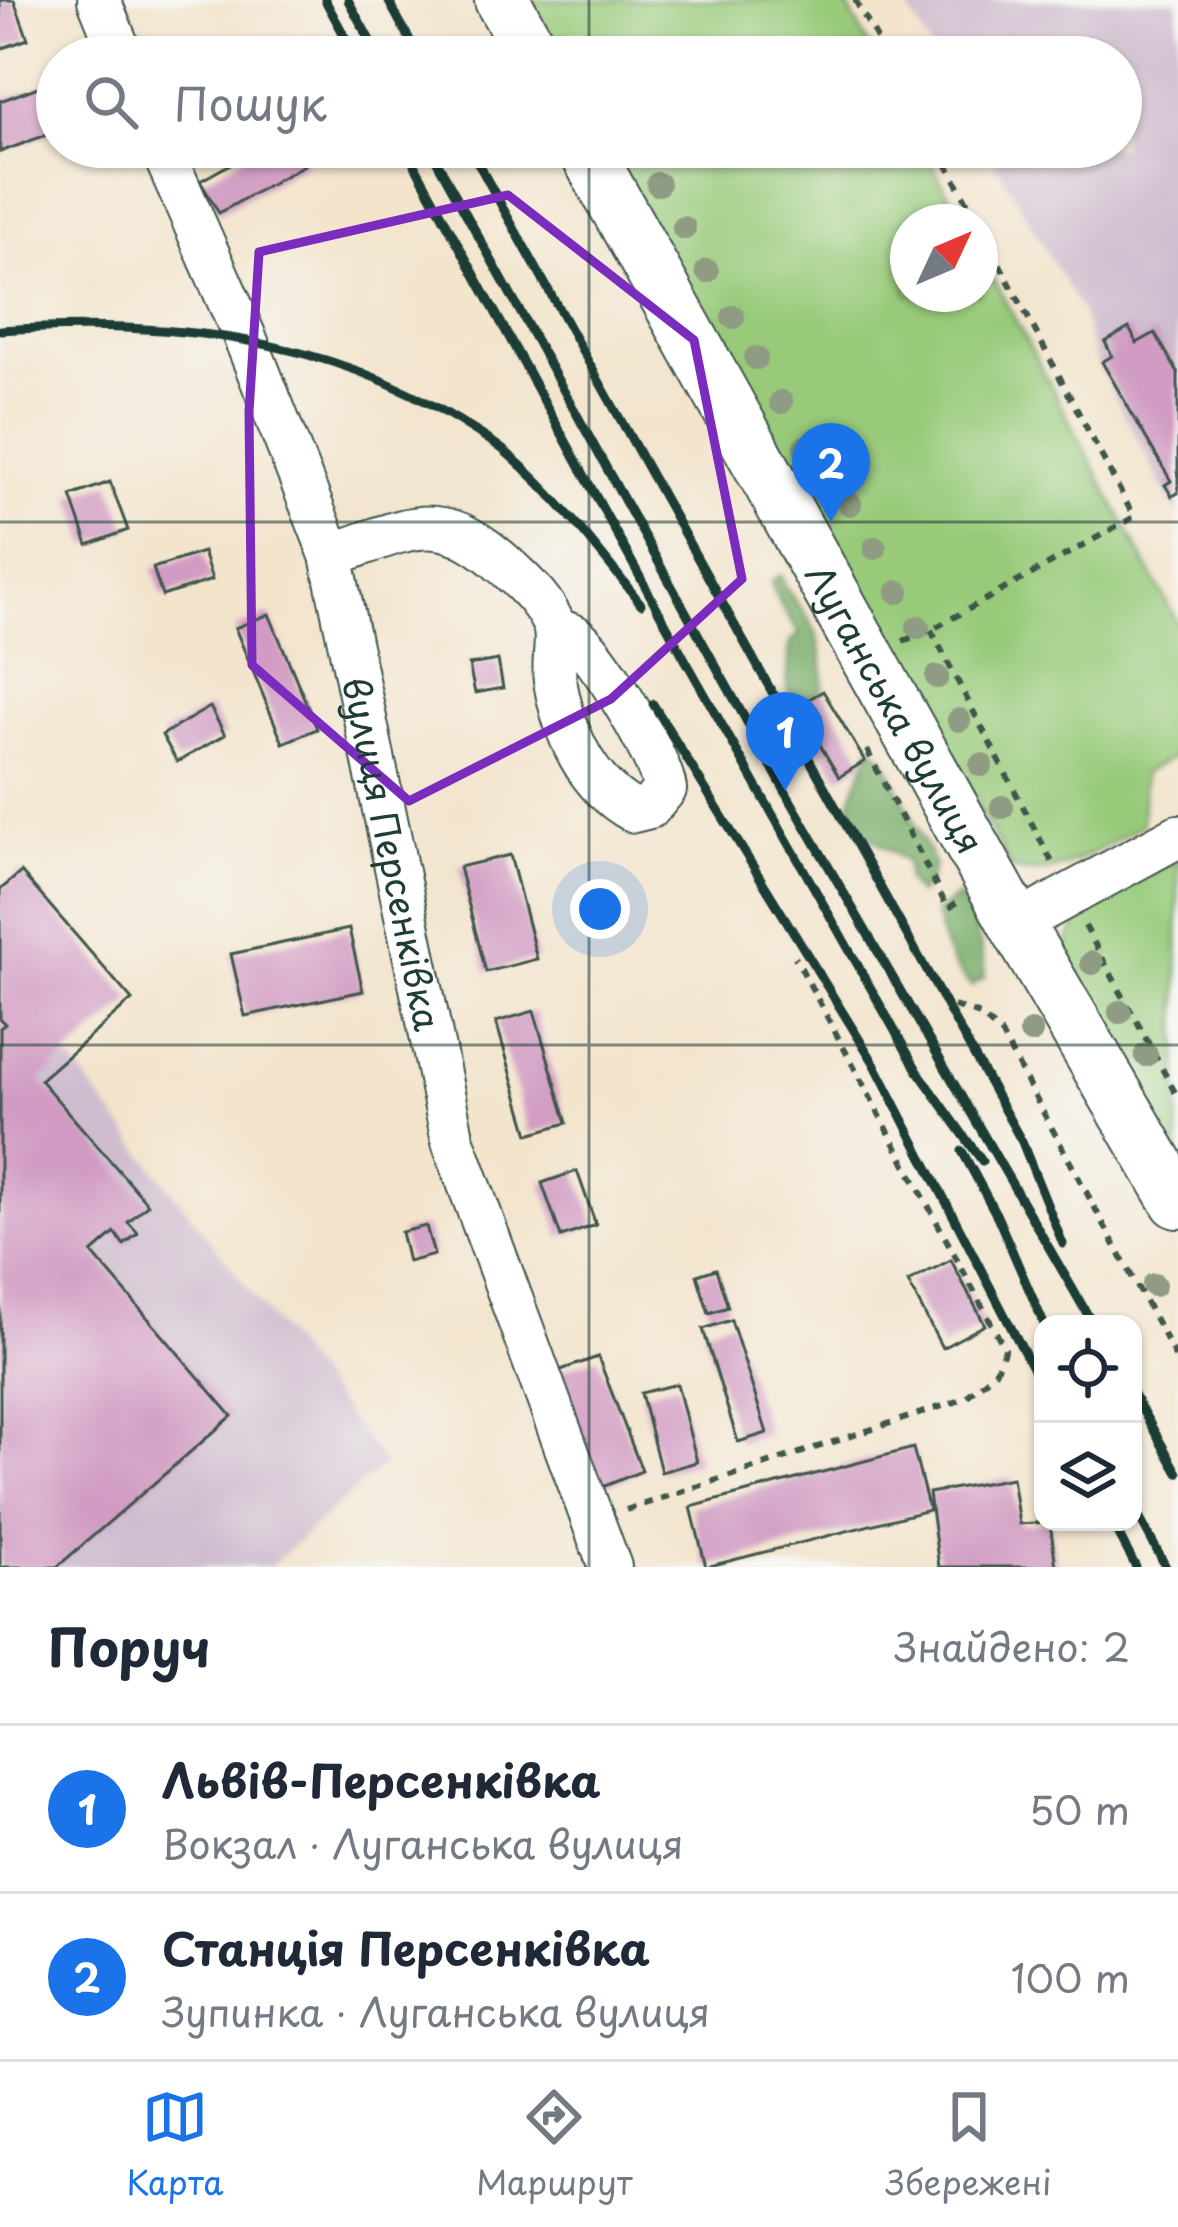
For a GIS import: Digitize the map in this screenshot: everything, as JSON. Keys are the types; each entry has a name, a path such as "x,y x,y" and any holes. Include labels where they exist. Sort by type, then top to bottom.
{"main road":[{"path":"502,0 522,36"},
{"name":"Луганська вулиця","path":"596,168 1016,924 1178,1202"}],"street":[{"path":"99,0 114,36"},
{"name":"вулиця Персенківка","path":"170,168 246,340 331,556 453,1142 610,1567"},
{"path":"331,556 434,524 465,534 536,593 556,630"},
{"path":"1016,924 1178,836"}],"path":[{"path":"855,0 875,36"},
{"path":"949,168 968,204"},
{"path":"894,645 931,630 1134,517 998,260"},
{"path":"862,740 949,909 961,898"},
{"path":"593,1521 964,1400 995,1372 1005,1349 795,957"},
{"path":"954,1006 980,1015 1001,1034 1178,1362"}],"highlighted area":[{"path":"508,195 694,340 742,579 611,699 409,801 252,665 249,412 259,252"}],"shaded area":[{"path":"903,0 1178,0 1178,515 1095,360 1082,313 999,168 1142,168 1142,36 924,36"},
{"path":"0,969 384,1464 269,1567 0,1567"}],"green space":[{"path":"528,0 844,0 864,36 548,36"},
{"path":"619,168 934,168 953,204 890,204 890,312 998,312 998,288 1178,624 1178,754 1144,773 1142,825 1061,867 1027,872 1011,868 829,526 799,496"},
{"path":"780,575 812,624 821,653 822,692 800,700 787,690 790,642 800,634 771,583"},
{"path":"871,746 884,758 934,864 928,883 918,894 907,881 906,862 864,832 849,811"},
{"path":"1178,859 1178,1164 1059,965 1077,926 1090,912 1122,888"},
{"path":"958,896 977,935 984,966 985,977 971,986 947,953 936,913"}],"building":[{"path":"0,0 14,0 28,39 0,49"},
{"path":"36,88 36,139 0,152 0,101"},
{"path":"223,168 299,168 219,213 200,181"},
{"path":"1129,328 1137,343 1155,333 1178,373 1178,493 1172,496 1165,485 1171,481 1102,362 1112,356 1105,342"},
{"path":"110,482 128,530 88,545 71,496"},
{"path":"203,552 212,580 162,596 153,568"},
{"path":"269,614 317,729 283,743 235,628"},
{"path":"498,660 503,688 475,693 469,665"},
{"path":"823,691 865,761 839,777 797,706"},
{"path":"210,707 225,735 177,762 162,735"},
{"path":"510,855 537,959 486,972 459,867"},
{"path":"21,872 132,1000 40,1080 148,1204 128,1222 138,1233 124,1245 115,1233 92,1253 232,1416 57,1567 0,1567 0,1028 5,1024 0,1019 0,890"},
{"path":"349,929 363,991 245,1016 231,954"},
{"path":"534,1011 567,1123 529,1134 496,1022"},
{"path":"577,1171 596,1225 561,1237 542,1183"},
{"path":"426,1226 434,1255 408,1262 401,1232"},
{"path":"951,1260 985,1325 942,1348 908,1282"},
{"path":"716,1269 728,1307 709,1313 697,1275"},
{"path":"731,1320 767,1433 738,1442 703,1329"},
{"path":"598,1357 642,1471 600,1488 555,1372"},
{"path":"677,1384 697,1462 661,1472 641,1393"},
{"path":"913,1448 929,1510 706,1567 691,1507"},
{"path":"1012,1478 1019,1524 1034,1523 1034,1531 1051,1531 1056,1567 939,1567 929,1493"}],"railway":[{"path":"325,0 345,36"},
{"path":"348,0 368,36"},
{"path":"388,0 408,36"},
{"path":"416,168 917,1070 982,1161"},
{"path":"441,168 785,791 1088,1315"},
{"path":"481,168 1022,1142 1063,1244"},
{"path":"0,330 120,328 238,339 353,369 408,392 490,441 526,470 641,604"},
{"path":"653,704 874,1063 1034,1372"},
{"path":"962,1151 997,1216 1040,1315"},
{"path":"1142,1410 1178,1473"},
{"path":"1142,1523 1166,1567"},
{"path":"1117,1531 1136,1567"}],"place":[{"name":"Станція Персенківка","path":"831,522"},
{"name":"Львів-Персенківка","path":"785,791"}]}
